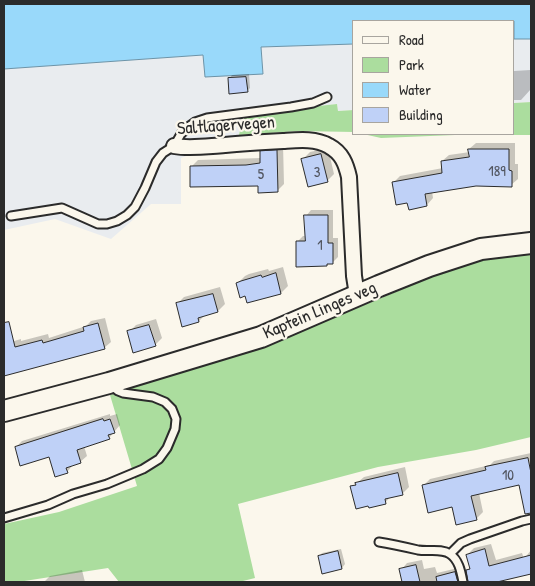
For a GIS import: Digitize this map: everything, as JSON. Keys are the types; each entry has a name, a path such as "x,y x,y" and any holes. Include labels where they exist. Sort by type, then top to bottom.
{"street":[{"name":"Saltlagervegen","path":"174,146 186,148 253,142 308,141 323,144 337,151 347,167 349,177 354,276 357,295"},
{"name":"Kaptein Linges veg","path":"4,411 108,383 261,337 357,295 430,266 481,249 531,243"}],"lane":[{"path":"174,146 180,134 188,127 195,122 207,118 312,104 327,97"},
{"name":"Saltlagervegen","path":"11,216 62,208 98,224 117,221 127,215 134,207 145,188 156,162 163,153 174,146"},
{"path":"4,518 48,506 73,494 107,484 143,469 159,459 167,448 175,429 176,418 172,409 165,402 153,397 123,393 108,383"},
{"path":"450,554 461,543 531,519"},
{"path":"378,542 450,554 457,562 463,582"}],"shaded area":[{"path":"515,39 531,39 531,102 515,103"},
{"path":"352,44 352,110 338,111 337,104 237,116 242,120 239,135 181,158 181,204 151,204 111,239 55,219 4,230 4,69 203,55 263,74 261,47"}],"green space":[{"path":"531,102 531,135 515,135 515,103"},
{"path":"337,104 338,111 352,110 352,132 299,131 239,135 242,120 236,115"},
{"path":"368,135 455,135 381,138"},
{"path":"531,252 531,437 476,450 378,467 238,504 255,578 239,582 119,582 108,568 18,582 4,582 4,524 59,512 137,486 110,395 268,345 482,256"}],"water":[{"path":"4,4 531,4 531,39 515,39 515,20 352,20 352,44 261,47 263,74 205,77 203,55 4,69"}],"building":[{"path":"246,77 248,92 229,94 228,78"},
{"path":"468,149 509,149 509,170 512,171 512,187 476,186 425,194 427,206 409,210 407,203 396,205 392,182 442,173 441,161 469,157"},
{"path":"277,150 278,192 258,193 258,186 190,187 190,166 260,163 260,151"},
{"path":"321,154 328,182 308,187 301,159"},
{"path":"304,215 328,215 328,243 333,243 333,264 327,264 327,266 296,267 296,241 305,241"},
{"path":"276,273 281,294 247,303 245,296 240,298 236,283 261,275 262,277"},
{"path":"213,294 218,312 198,318 199,322 182,327 176,303"},
{"path":"9,322 15,347 42,340 43,343 84,331 83,327 98,323 105,349 4,376 4,323"},
{"path":"149,325 156,346 133,353 127,331"},
{"path":"103,419 104,421 110,419 115,433 108,435 110,439 77,450 81,463 66,468 68,473 55,477 49,457 20,466 15,447"},
{"path":"528,458 531,473 531,513 525,514 519,485 471,496 477,520 456,525 452,507 428,513 422,485 486,470 485,467"},
{"path":"398,473 403,495 385,499 386,504 356,509 350,486 356,485 355,483"},
{"path":"485,549 489,566 531,555 531,574 497,582 468,582 466,570 470,569 466,555"},
{"path":"338,551 342,569 322,574 318,556"},
{"path":"416,565 420,582 402,582 399,569"},
{"path":"455,572 458,582 437,582 436,577"}]}
